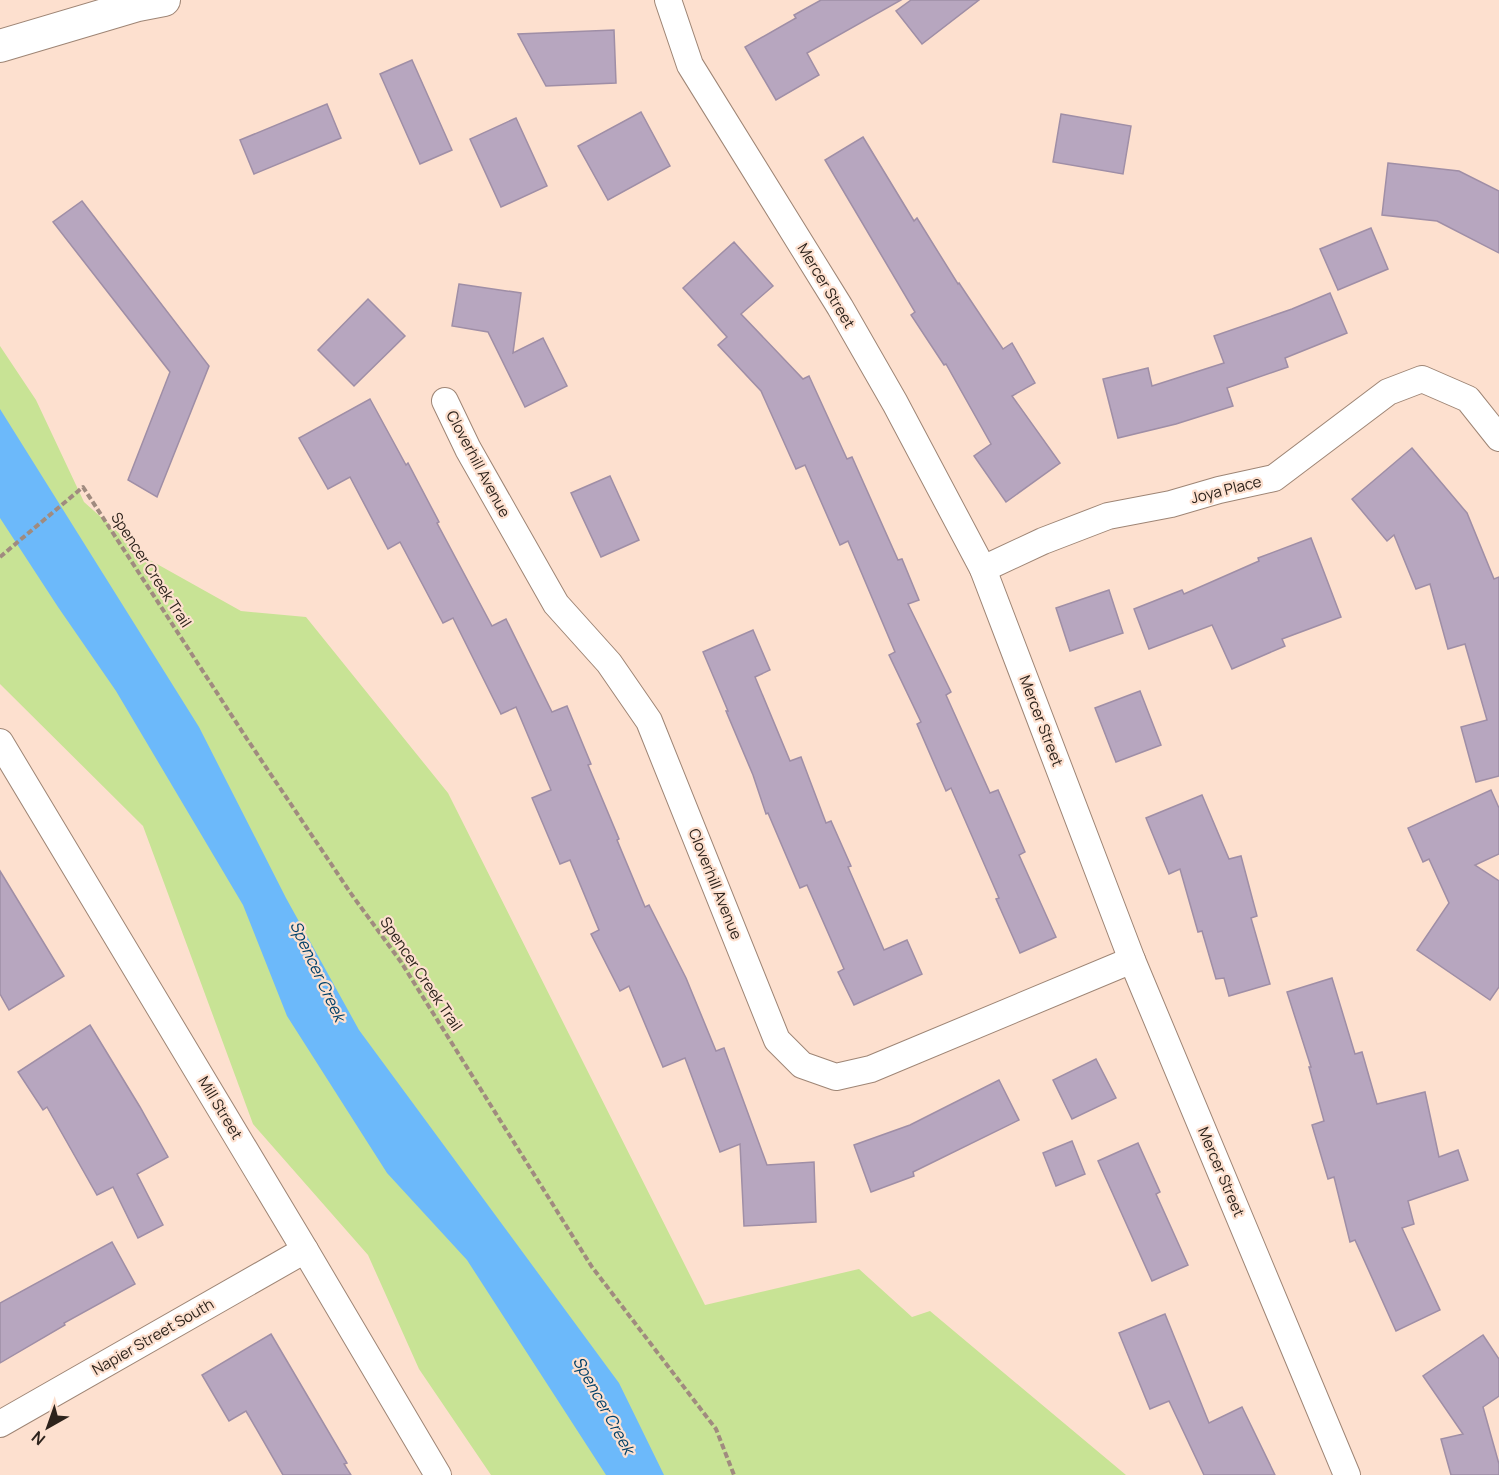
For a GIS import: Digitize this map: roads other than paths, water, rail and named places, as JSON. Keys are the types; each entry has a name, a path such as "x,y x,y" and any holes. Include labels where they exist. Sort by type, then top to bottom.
{"street":[{"path":"0,46 138,5 164,0"},
{"name":"Mercer Street","path":"668,0 690,66 840,307 895,404 983,569 1132,960 1347,1475"},
{"name":"Joya Place","path":"983,569 1043,541 1108,516 1171,504 1219,490 1274,478 1388,392 1422,379 1468,399 1499,438"},
{"name":"Cloverhill Avenue","path":"445,401 468,449 556,604 609,663 649,721 777,1040 802,1065 836,1077 871,1069 1132,960"},
{"name":"Mill Street","path":"0,742 438,1475"},
{"name":"Napier Street South","path":"0,1424 305,1250"}],"water":[{"name":"Spencer Creek","path":"0,409 199,727 286,898 359,1030 619,1383 664,1475 606,1475 467,1260 387,1173 287,1016 243,905 116,691 0,518"}]}
